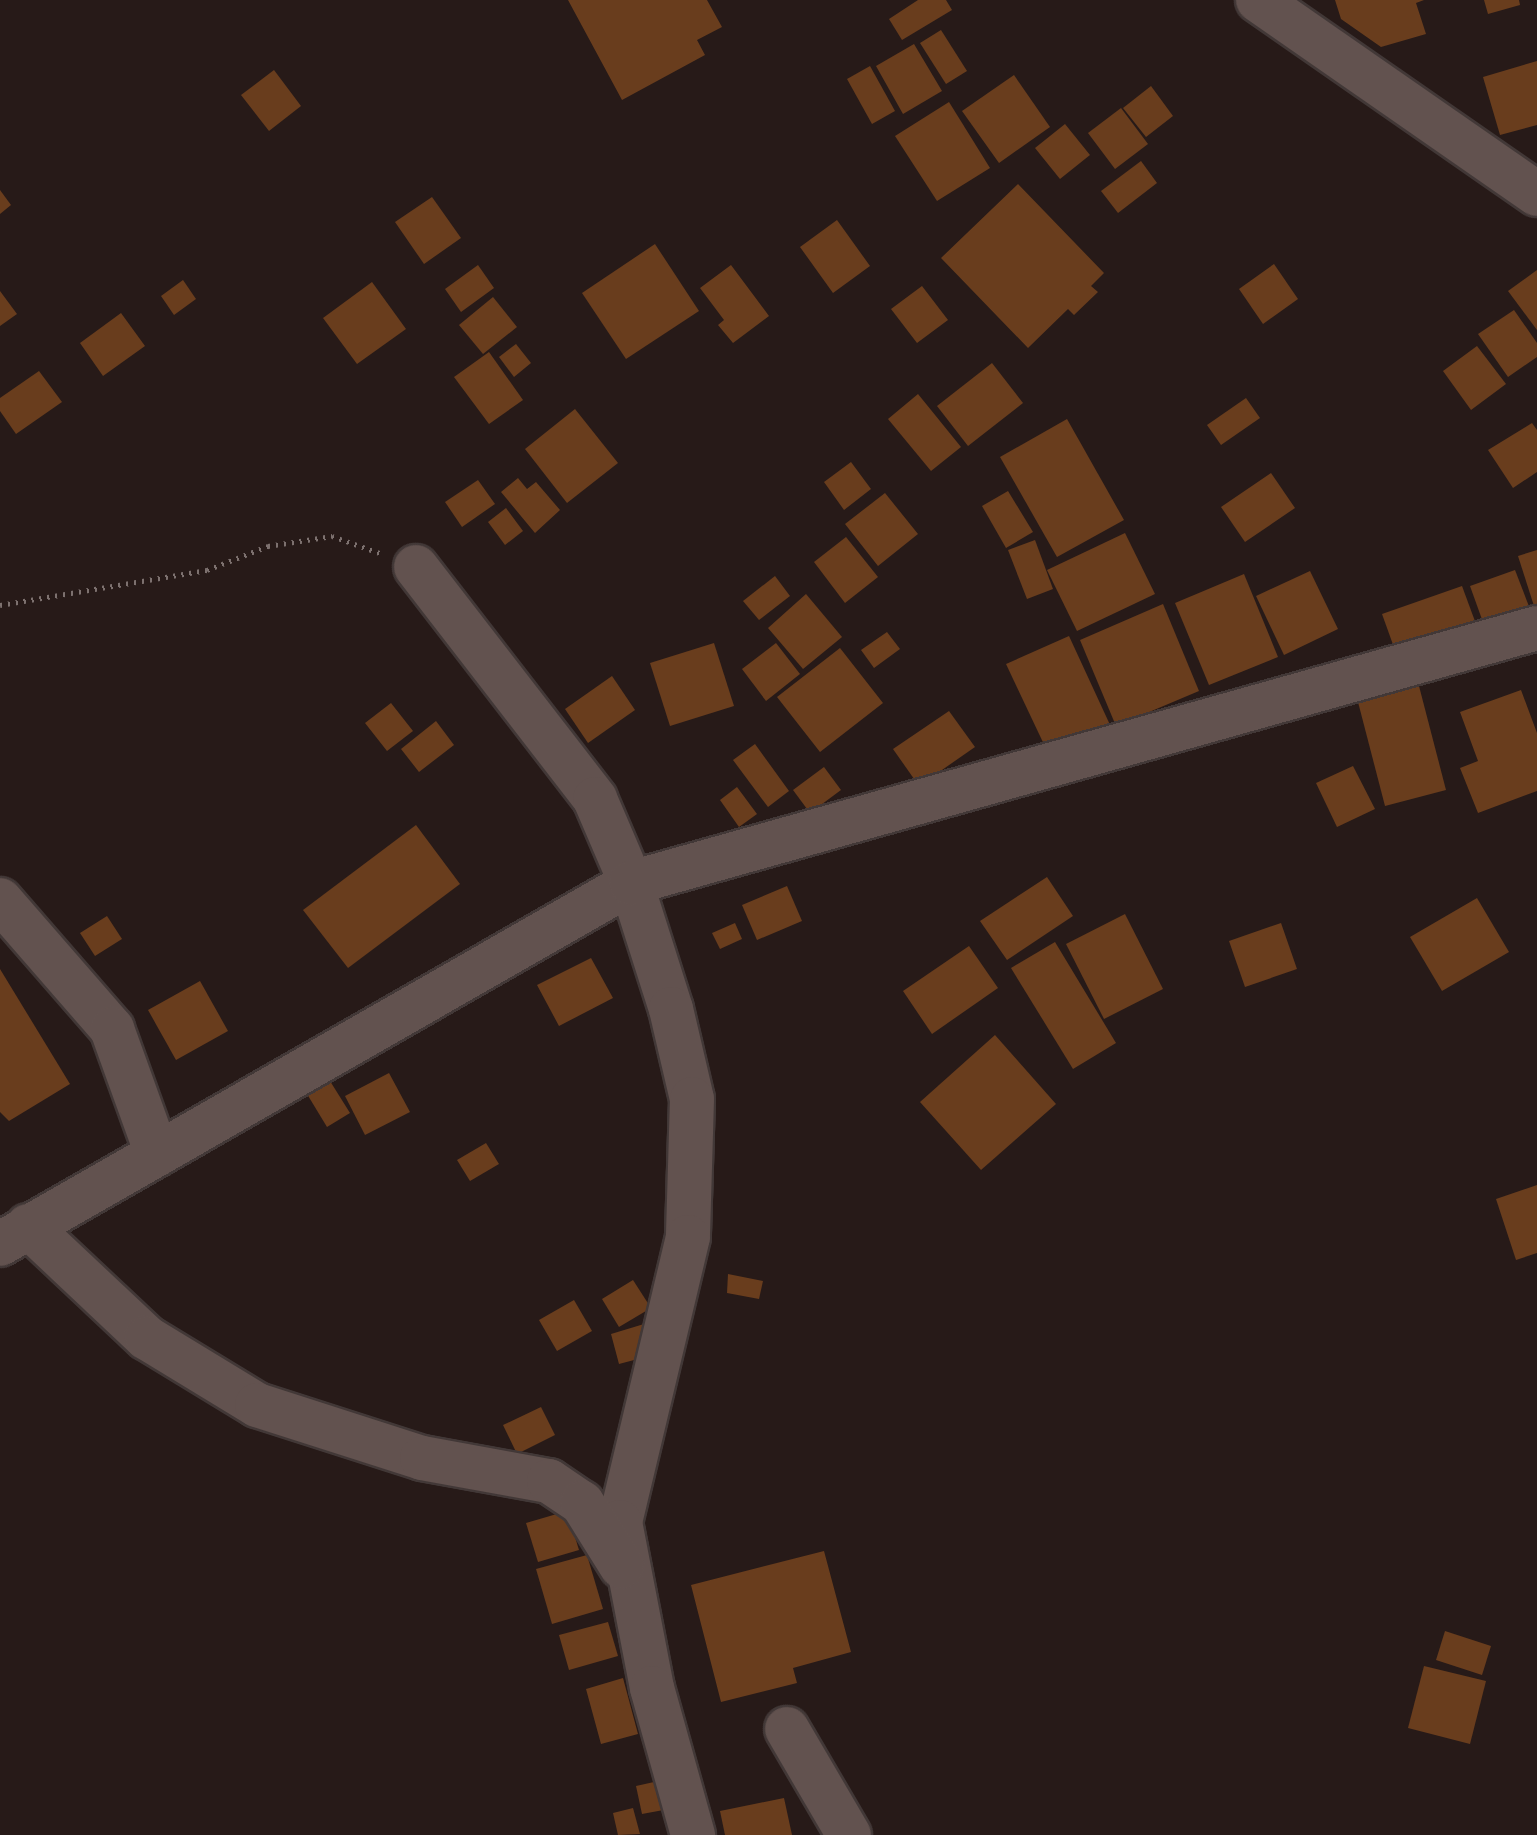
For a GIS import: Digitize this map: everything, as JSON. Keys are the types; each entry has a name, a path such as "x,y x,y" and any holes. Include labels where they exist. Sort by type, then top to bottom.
{"street":[{"path":"1258,0 1537,194"},
{"path":"416,567 595,799 631,883 671,1009 692,1099 688,1237 620,1522 652,1688 693,1835"},
{"path":"632,1583 582,1503 549,1481 422,1458 257,1405 147,1338 14,1235 631,883 1537,628"},
{"path":"0,900 112,1029 157,1154"},
{"path":"787,1729 849,1835"}],"path":[{"path":"0,605 207,570 268,546 332,536 416,567"}],"building":[{"path":"568,0 707,0 722,27 697,40 705,55 622,100"},
{"path":"918,0 946,0 952,10 902,40 889,19"},
{"path":"1335,0 1424,0 1416,3 1426,34 1381,47 1341,19"},
{"path":"1484,0 1519,0 1520,5 1488,14"},
{"path":"941,30 967,71 946,84 920,43"},
{"path":"914,44 942,91 903,114 876,66"},
{"path":"1537,61 1537,125 1500,135 1483,77"},
{"path":"870,66 895,111 872,124 847,79"},
{"path":"274,70 301,106 269,131 241,95"},
{"path":"1014,75 1050,127 999,163 962,111"},
{"path":"1151,86 1173,116 1146,137 1123,108"},
{"path":"949,102 990,168 937,201 895,136"},
{"path":"1121,108 1148,144 1115,169 1088,133"},
{"path":"1065,124 1090,155 1060,179 1035,148"},
{"path":"1141,161 1157,183 1118,213 1101,191"},
{"path":"1018,184 1104,273 1091,286 1098,292 1074,315 1068,309 1028,348 941,258"},
{"path":"0,190 11,205 0,214"},
{"path":"432,197 461,238 424,264 395,222"},
{"path":"837,220 870,266 833,293 800,247"},
{"path":"655,244 699,311 626,359 582,293"},
{"path":"1274,264 1298,299 1263,324 1239,289"},
{"path":"478,265 494,288 461,312 445,289"},
{"path":"731,265 769,316 733,343 718,325 724,320 700,288"},
{"path":"1537,270 1537,330 1508,291"},
{"path":"183,280 196,299 174,315 161,296"},
{"path":"372,282 406,329 357,364 323,318"},
{"path":"922,286 948,320 917,343 891,309"},
{"path":"0,291 17,314 0,326"},
{"path":"493,297 517,327 483,354 459,325"},
{"path":"1514,310 1537,343 1537,357 1508,377 1478,334"},
{"path":"121,313 145,346 103,376 80,343"},
{"path":"516,344 531,363 514,377 499,357"},
{"path":"1477,346 1506,384 1471,410 1443,371"},
{"path":"489,352 523,400 489,424 454,377"},
{"path":"992,363 1023,403 968,446 937,406"},
{"path":"39,371 62,402 16,434 0,411 0,398"},
{"path":"918,394 961,447 931,471 888,419"},
{"path":"1246,398 1260,418 1221,445 1207,425"},
{"path":"575,409 618,463 567,503 525,449"},
{"path":"1067,419 1124,520 1057,557 1000,457"},
{"path":"1532,423 1537,430 1537,472 1513,488 1488,450"},
{"path":"851,462 871,489 844,510 824,482"},
{"path":"1271,473 1295,508 1245,542 1221,507"},
{"path":"518,478 527,489 536,482 560,510 535,533 501,492"},
{"path":"478,480 495,504 462,527 445,502"},
{"path":"1008,491 1033,532 1006,548 982,506"},
{"path":"885,493 918,534 878,566 845,524"},
{"path":"506,508 523,531 505,545 488,522"},
{"path":"1125,533 1155,594 1077,631 1047,570"},
{"path":"846,537 878,577 845,603 814,562"},
{"path":"1035,540 1053,589 1027,599 1008,550"},
{"path":"1537,550 1537,605 1534,606 1518,556"},
{"path":"1515,570 1530,609 1484,625 1470,586"},
{"path":"1310,571 1338,629 1284,655 1256,596"},
{"path":"1244,574 1278,657 1209,685 1175,603"},
{"path":"775,576 790,596 759,620 743,601"},
{"path":"1462,586 1476,624 1396,653 1382,614"},
{"path":"806,594 842,637 803,669 768,628"},
{"path":"1163,604 1199,691 1116,726 1080,640"},
{"path":"887,632 900,649 874,668 861,650"},
{"path":"1069,636 1111,727 1049,755 1006,664"},
{"path":"714,643 734,706 670,726 650,663"},
{"path":"776,643 800,674 766,701 742,669"},
{"path":"840,648 883,703 820,752 777,697"},
{"path":"612,676 635,710 588,743 565,709"},
{"path":"1419,686 1446,790 1385,806 1358,702"},
{"path":"1521,690 1537,733 1537,791 1478,813 1460,768 1478,761 1460,712"},
{"path":"391,703 413,731 387,751 365,723"},
{"path":"949,711 975,747 919,786 893,749"},
{"path":"436,721 454,745 419,772 401,749"},
{"path":"755,744 789,791 768,807 733,760"},
{"path":"1353,766 1375,809 1337,827 1316,783"},
{"path":"824,767 841,790 810,813 793,790"},
{"path":"737,787 757,814 739,827 720,800"},
{"path":"416,825 460,884 348,968 303,910"},
{"path":"1047,877 1073,916 1007,960 980,921"},
{"path":"787,886 802,921 757,940 742,905"},
{"path":"1477,898 1509,952 1442,991 1410,937"},
{"path":"1125,914 1163,989 1104,1019 1066,944"},
{"path":"107,916 122,939 95,956 80,933"},
{"path":"735,923 742,939 720,949 712,933"},
{"path":"1281,923 1297,969 1245,987 1229,941"},
{"path":"1055,942 1116,1043 1073,1069 1011,968"},
{"path":"969,946 998,988 932,1034 903,991"},
{"path":"591,958 613,998 559,1026 537,985"},
{"path":"0,969 70,1084 9,1121 0,1112"},
{"path":"200,981 228,1031 176,1060 148,1010"},
{"path":"995,1035 1056,1104 981,1170 920,1102"},
{"path":"389,1073 410,1112 365,1135 345,1096"},
{"path":"330,1081 350,1113 327,1127 307,1094"},
{"path":"486,1143 499,1164 470,1181 457,1160"},
{"path":"1537,1185 1537,1253 1516,1260 1496,1199"},
{"path":"728,1274 763,1281 759,1299 727,1293"},
{"path":"633,1280 651,1308 619,1327 602,1299"},
{"path":"574,1300 592,1331 557,1351 539,1320"},
{"path":"644,1324 653,1355 619,1364 611,1334"},
{"path":"541,1407 555,1435 517,1454 503,1425"},
{"path":"567,1511 579,1550 538,1562 526,1523"},
{"path":"824,1551 851,1652 793,1668 797,1683 721,1702 691,1585"},
{"path":"587,1555 603,1609 552,1624 536,1569"},
{"path":"608,1622 618,1656 569,1670 559,1635"},
{"path":"1445,1631 1491,1646 1482,1675 1436,1660"},
{"path":"1424,1666 1486,1681 1470,1744 1408,1728"},
{"path":"623,1678 638,1734 601,1744 586,1689"},
{"path":"663,1780 669,1809 642,1814 636,1786"},
{"path":"784,1798 792,1835 725,1835 720,1811"},
{"path":"633,1808 640,1834 618,1835 613,1813"}]}
